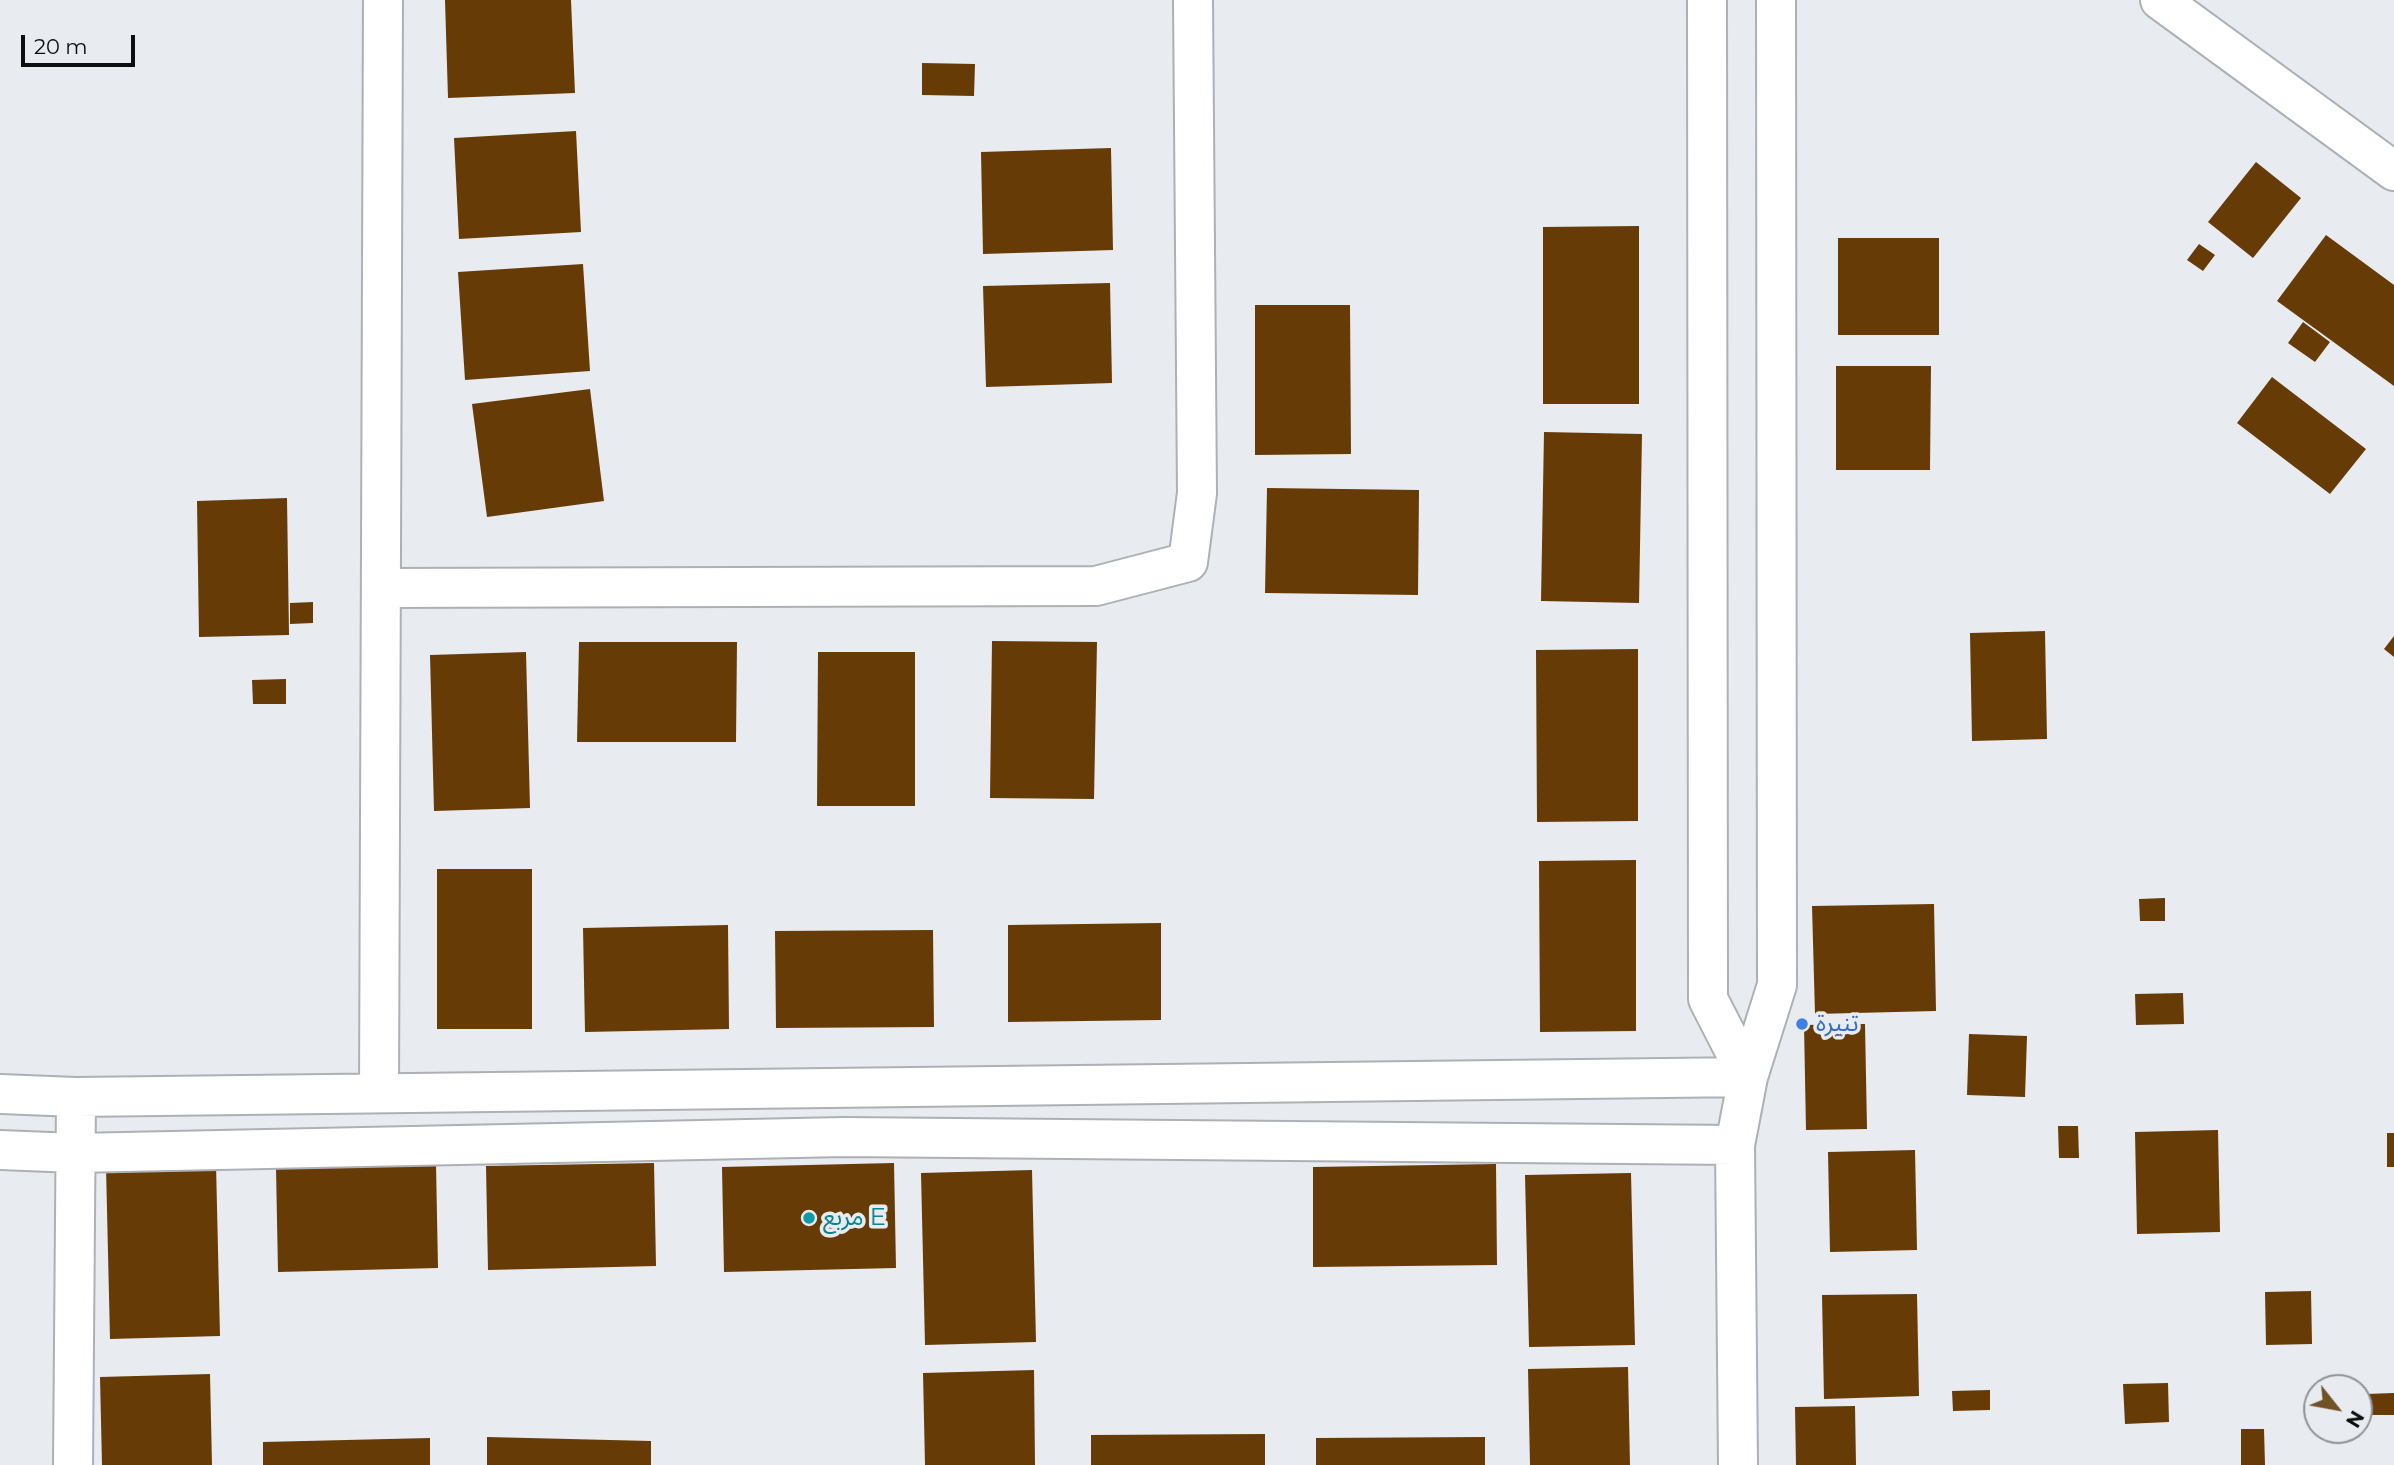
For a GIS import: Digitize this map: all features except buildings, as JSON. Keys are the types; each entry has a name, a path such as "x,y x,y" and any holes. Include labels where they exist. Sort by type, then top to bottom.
{"street":[{"path":"379,1093 383,0"},
{"path":"381,588 1096,586 1188,562 1197,492 1193,0"},
{"path":"1707,0 1708,999 1748,1077"},
{"path":"1738,1465 1735,1145 1748,1077 1777,985 1776,0"},
{"path":"2160,0 2394,171"},
{"path":"0,1094 76,1097 1748,1077"},
{"path":"73,1465 76,1097"},
{"path":"0,1150 75,1153 844,1137 1735,1145"}],"place":[{"name":"تنيرة","path":"1802,1024"},
{"name":"مربع E","path":"809,1218"}]}
